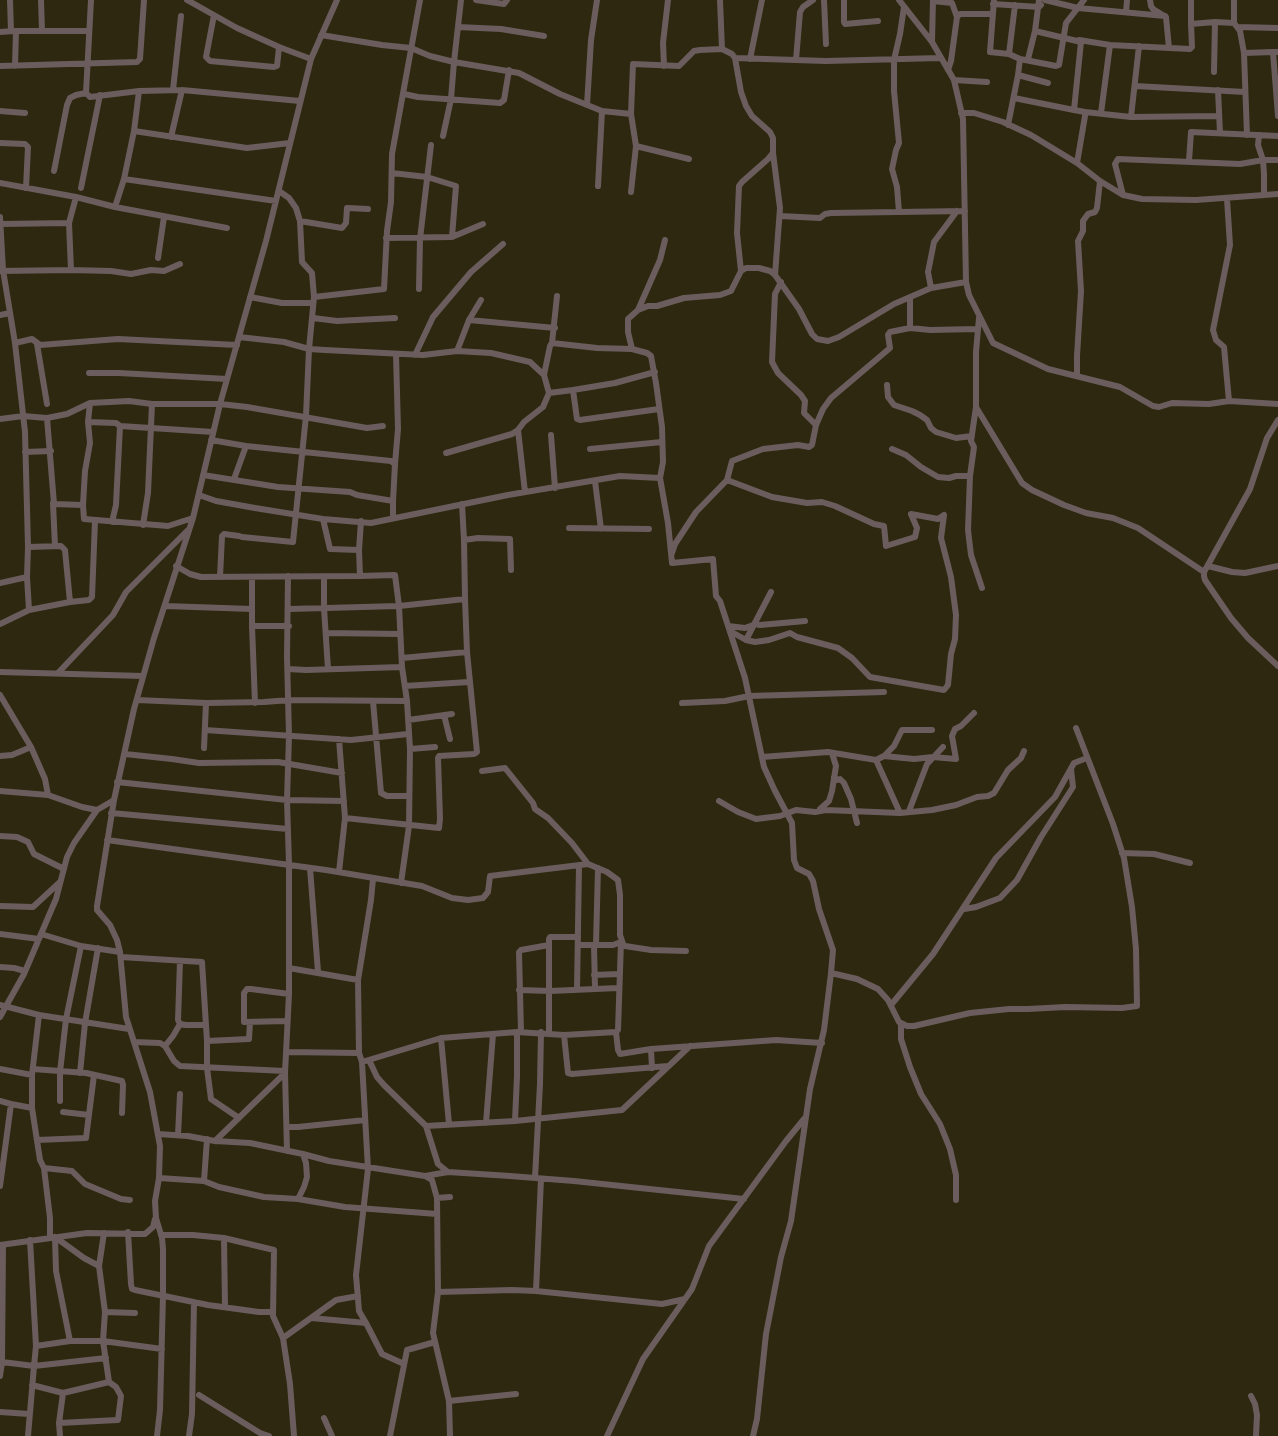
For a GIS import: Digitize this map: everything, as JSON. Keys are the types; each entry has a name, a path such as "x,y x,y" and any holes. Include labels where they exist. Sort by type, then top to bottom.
{"street":[{"path":"10,0 15,66"},
{"path":"41,0 42,31"},
{"path":"91,0 86,93 90,97 139,91 182,90 300,101"},
{"path":"0,66 139,61 144,0"},
{"path":"188,0 279,47 311,58"},
{"path":"157,1436 160,1410 163,1296 163,1249 156,1218 155,1201 159,1178 160,1146 150,1092 125,1011 121,954 118,940 110,925 100,914 97,906 117,782 143,676 176,566 193,518 220,404 257,276 311,58 337,0"},
{"path":"250,297 282,303 384,289 386,238 391,202 393,146 420,0"},
{"path":"444,136 451,99 461,0"},
{"path":"476,0 504,4 507,0"},
{"path":"587,105 591,40 598,0"},
{"path":"664,66 663,43 668,0"},
{"path":"720,0 722,50"},
{"path":"750,59 762,0"},
{"path":"796,60 800,12 803,7 813,0"},
{"path":"822,0 826,44"},
{"path":"844,0 845,24 878,21"},
{"path":"899,0 932,42 954,80 963,119 966,282 969,294 992,342 1048,369 1120,387 1153,406 1159,407 1172,403 1209,404 1229,401 1278,404"},
{"path":"932,42 933,0 952,3 957,16 952,61 948,70"},
{"path":"1084,0 1078,8 1066,23 1059,65 1020,59 1009,54 990,52 993,2 1015,5 1039,4 1045,0 1078,8 1165,16"},
{"path":"1126,12 1127,0"},
{"path":"1150,0 1153,9 1165,16 1168,23 1169,48"},
{"path":"1035,31 1110,45 1190,49 1192,47 1191,0"},
{"path":"1234,0 1236,25 1240,31 1244,53 1247,135"},
{"path":"1028,59 1039,4"},
{"path":"1009,54 1015,5"},
{"path":"900,212 892,170 899,143 894,91 894,60 904,7"},
{"path":"957,16 960,14 992,14"},
{"path":"214,15 206,56 210,61 274,67 277,66 279,47"},
{"path":"174,90 181,16"},
{"path":"1192,24 1215,22 1278,28"},
{"path":"1214,72 1215,22"},
{"path":"458,27 501,29 544,36"},
{"path":"0,32 89,32"},
{"path":"321,35 411,48 430,56 454,62 508,70 519,73 587,105 602,110 631,114"},
{"path":"1074,110 1081,43 1079,40"},
{"path":"1101,113 1110,45"},
{"path":"1131,116 1139,46"},
{"path":"631,192 636,146 631,114 633,64 679,66 694,51 722,50 735,58 750,59 894,60 940,58"},
{"path":"1244,53 1275,52 1278,116"},
{"path":"735,58 741,92 746,106 752,116 770,132 773,138 780,216 775,275"},
{"path":"1008,125 1020,59"},
{"path":"404,94 472,102 502,102 504,100 508,70"},
{"path":"1018,75 1048,83"},
{"path":"954,80 987,82"},
{"path":"1134,86 1245,92"},
{"path":"171,137 182,90"},
{"path":"1218,90 1220,133"},
{"path":"115,207 124,179 134,131 139,91"},
{"path":"54,171 70,98 86,93"},
{"path":"81,188 100,95"},
{"path":"1014,98 1085,112 1131,116 1219,116"},
{"path":"598,186 602,110"},
{"path":"0,111 25,112"},
{"path":"1077,163 1085,112"},
{"path":"961,113 974,113 1008,125 1030,136 1077,163 1100,181 1123,195 1142,199 1196,200 1278,194"},
{"path":"134,131 248,148 290,143"},
{"path":"1189,161 1191,132 1278,136"},
{"path":"1259,135 1258,145 1263,160 1264,194"},
{"path":"0,144 25,144 28,147 26,188"},
{"path":"419,289 420,239 431,145"},
{"path":"636,146 689,159"},
{"path":"741,271 736,233 739,186 773,153"},
{"path":"1123,195 1115,164 1118,159 1240,164 1263,160 1278,160"},
{"path":"392,172 427,177 456,186 452,238"},
{"path":"124,179 276,201"},
{"path":"1077,375 1081,291 1078,241 1083,231 1083,221 1088,214 1095,212 1097,208 1100,181"},
{"path":"0,183 227,228"},
{"path":"220,577 222,536 224,534 242,538 293,542 306,416 309,349 313,318 312,273 302,262 300,222 296,208 289,198 278,191"},
{"path":"71,270 69,223 76,197"},
{"path":"1227,198 1230,245 1212,330 1216,340 1224,347 1229,401"},
{"path":"300,222 342,228 346,223 346,208 368,209"},
{"path":"931,288 928,272 934,242 957,211"},
{"path":"780,216 820,218 825,214 831,213 965,211"},
{"path":"0,217 2,271 15,343 23,416 29,610"},
{"path":"158,258 164,217"},
{"path":"0,224 69,223"},
{"path":"386,238 452,238 483,224"},
{"path":"638,310 660,260 665,240"},
{"path":"415,355 433,317 471,272 503,244"},
{"path":"2,271 71,270 111,271 131,274 151,270 164,271 180,264"},
{"path":"632,349 628,332 628,319 638,310 684,298 720,295 731,291 741,271 746,268 760,268 770,271 775,275 799,309 812,334 817,339 828,341 839,337 894,304 931,288 966,282"},
{"path":"781,282 775,294 772,362 778,373 801,395 805,401 804,413 816,425"},
{"path":"446,453 504,437 518,430 524,422 543,407 549,392 544,376 555,328 557,296"},
{"path":"910,297 910,328"},
{"path":"457,351 469,320 481,300"},
{"path":"0,315 10,313"},
{"path":"979,316 976,352 976,407 971,441 974,447 970,476 968,530 971,554 982,588"},
{"path":"313,318 336,321 396,318"},
{"path":"469,320 555,328"},
{"path":"671,558 675,544 696,512 727,480 732,461 763,449 798,445 809,447 812,445 816,425 823,409 831,398 890,348 888,335 890,332 910,328 930,330 978,329"},
{"path":"239,337 284,342 309,349 415,355 457,351 491,354 527,360 544,376"},
{"path":"15,343 32,340 40,345 118,339 237,345"},
{"path":"552,343 596,348 632,349 651,356 662,442 663,467 660,478 668,523 672,563 713,559 716,596 720,601 745,678 764,767 792,823 794,860 798,868 809,874 813,881 819,909 832,950 832,973 822,1042 810,1089 791,1221 781,1257 766,1334 757,1419 753,1436"},
{"path":"37,344 47,404"},
{"path":"393,518 398,429 396,354"},
{"path":"549,392 615,383 654,372"},
{"path":"89,373 227,379"},
{"path":"887,385 888,397 891,403 920,415 927,420 931,428 936,432 956,438 972,436"},
{"path":"573,390 577,419 580,420 659,408"},
{"path":"0,419 23,416 47,418 67,414 90,403 129,401 152,404 220,404 306,416 367,428 383,426"},
{"path":"90,403 88,422 90,443 85,471 84,519 168,526 193,518"},
{"path":"143,525 148,493 152,404"},
{"path":"976,407 1022,483 1064,506 1086,513 1113,518 1138,528 1204,572"},
{"path":"47,418 51,451 55,546"},
{"path":"1278,420 1267,438 1250,489 1204,572 1205,580 1231,618 1248,638 1278,666"},
{"path":"88,422 213,432"},
{"path":"112,522 116,505 120,426"},
{"path":"518,430 525,492"},
{"path":"552,435 554,488"},
{"path":"211,440 246,446 391,461 395,464"},
{"path":"590,448 662,442"},
{"path":"234,479 244,447 246,446"},
{"path":"892,449 906,455 938,477 970,476"},
{"path":"25,452 51,451"},
{"path":"203,475 278,486 350,492 357,495 393,501"},
{"path":"199,495 216,501 324,519 371,523 525,492 620,476 660,478"},
{"path":"727,480 772,497 806,502 822,502 874,524 884,526 886,546 916,537 917,528 911,514 938,519 944,516 941,538 951,577 956,616 955,639 951,654 948,685 944,690 870,677 852,658 838,648 797,637 790,633 770,640 755,642 746,640 729,629"},
{"path":"595,481 601,528"},
{"path":"54,503 83,505"},
{"path":"345,818 439,828 439,756 474,754 477,752 467,652 462,504"},
{"path":"324,519 330,549 359,550"},
{"path":"0,624 29,610 89,600 92,597 95,521"},
{"path":"360,576 361,521"},
{"path":"569,528 648,529"},
{"path":"58,674 112,615 126,592 189,529"},
{"path":"464,540 478,538 510,539 511,570"},
{"path":"28,547 61,546 65,550 70,602"},
{"path":"176,566 195,576 252,578 395,575 410,749 409,826 400,883"},
{"path":"1208,566 1245,573 1278,566"},
{"path":"287,1151 285,1072 289,994 290,864 287,800 290,700 288,576"},
{"path":"0,583 27,577"},
{"path":"324,577 328,669"},
{"path":"252,578 255,703"},
{"path":"746,640 756,624 770,592"},
{"path":"289,609 399,606 465,600"},
{"path":"165,606 252,609"},
{"path":"729,629 745,628 756,624 805,621"},
{"path":"252,626 289,626"},
{"path":"326,633 400,634"},
{"path":"402,658 467,652"},
{"path":"288,669 402,667"},
{"path":"0,672 143,676"},
{"path":"405,686 469,682"},
{"path":"682,702 725,701 749,696 884,692"},
{"path":"0,696 31,747 46,779 48,795"},
{"path":"137,700 206,704 290,700 407,701"},
{"path":"373,701 381,793 387,796 408,796"},
{"path":"204,748 206,704"},
{"path":"884,756 914,760 933,757 956,759 952,736 955,729 961,726 974,713"},
{"path":"408,720 452,714"},
{"path":"444,715 450,739"},
{"path":"901,1024 914,1026 970,1013 1009,1009 1028,1010 1065,1007 1122,1008 1137,1006 1136,949 1132,907 1122,853 1113,824 1076,728"},
{"path":"205,730 339,739 375,738 408,734"},
{"path":"762,757 832,753 876,760 884,756 894,746 902,730 932,730"},
{"path":"339,739 345,818 339,872"},
{"path":"0,756 12,755 31,747"},
{"path":"410,749 435,747"},
{"path":"909,811 928,764 943,747"},
{"path":"719,801 738,812 756,818 780,816 796,810 900,813 943,808 994,793 1008,770 1024,751"},
{"path":"819,811 829,801 836,766 832,753"},
{"path":"125,754 172,758 199,763 252,762 288,764 342,773"},
{"path":"891,1005 933,954 996,858 1055,798 1074,763 1087,758"},
{"path":"876,760 900,813"},
{"path":"482,771 505,768 536,809 548,818 572,843 588,864"},
{"path":"964,909 976,907 1000,898 1017,880 1073,787 1070,769"},
{"path":"834,777 844,783 851,799 857,823"},
{"path":"117,782 287,800 344,801"},
{"path":"0,792 48,795 82,807 97,810"},
{"path":"0,1017 8,1006 40,937 61,881 67,857 74,843 97,810 114,800"},
{"path":"111,813 288,829"},
{"path":"0,836 17,837 28,842 34,854 64,869"},
{"path":"107,840 339,872 422,886 452,898 468,900 484,898 488,892 490,876 588,864 607,872 618,880 621,942 618,1030 616,1032 620,1054 690,1046 776,1040 822,1042"},
{"path":"1122,853 1154,854 1190,863"},
{"path":"577,990 579,865"},
{"path":"310,868 318,972"},
{"path":"595,989 598,868"},
{"path":"373,879 358,980 359,1053 362,1062 368,1169 356,1275 359,1311 382,1354 404,1364"},
{"path":"0,906 32,906 61,881"},
{"path":"0,934 40,937 121,954 202,962 210,1099 239,1118"},
{"path":"549,1033 550,937 578,937"},
{"path":"578,945 613,945 621,942"},
{"path":"621,942 629,947 686,951"},
{"path":"515,1121 519,1032 518,957 520,950 549,945"},
{"path":"60,1101 60,1072 66,1019 81,946"},
{"path":"80,1073 85,1023 98,948"},
{"path":"165,1046 180,1024 178,1020 180,960"},
{"path":"0,967 25,971"},
{"path":"289,968 358,980"},
{"path":"832,973 869,984 878,989 891,1005 901,1024 901,1039 910,1068 921,1094 940,1124 950,1150 956,1174 956,1200"},
{"path":"594,975 619,974"},
{"path":"519,990 550,991 618,988"},
{"path":"287,1021 244,1022 244,993 247,989 289,994"},
{"path":"0,1006 8,1006 39,1015 129,1029"},
{"path":"39,1015 32,1072 32,1108 40,1160 44,1168 56,1271 70,1342"},
{"path":"207,1041 249,1039 250,1022"},
{"path":"180,1024 206,1025"},
{"path":"362,1062 441,1038 519,1032 564,1035 616,1032"},
{"path":"536,1291 541,1032"},
{"path":"486,1123 493,1034"},
{"path":"564,1035 568,1073 668,1066"},
{"path":"441,1038 449,1124"},
{"path":"134,1042 160,1043 165,1046 174,1061 180,1066 285,1072"},
{"path":"426,1126 515,1121 622,1110 690,1046"},
{"path":"651,1050 652,1068"},
{"path":"286,1052 359,1053"},
{"path":"369,1060 377,1077 426,1126 438,1164 448,1172"},
{"path":"0,1069 94,1074 122,1081 122,1113"},
{"path":"215,1141 285,1072"},
{"path":"37,1140 81,1140 86,1138 94,1074"},
{"path":"178,1135 180,1094"},
{"path":"0,1101 32,1108"},
{"path":"0,1186 11,1104"},
{"path":"63,1112 90,1115"},
{"path":"607,1436 643,1359 685,1299 699,1274 709,1246 805,1118"},
{"path":"286,1127 365,1120"},
{"path":"158,1134 250,1143 368,1169 425,1176 448,1172 538,1178 744,1199"},
{"path":"204,1182 207,1139"},
{"path":"298,1199 307,1177 303,1154"},
{"path":"44,1168 72,1171 85,1184 121,1199 130,1200"},
{"path":"425,1176 432,1180 437,1198 438,1292 433,1332 449,1401 450,1436"},
{"path":"159,1178 204,1182 251,1195 298,1199 345,1207 437,1214"},
{"path":"437,1198 450,1197"},
{"path":"0,1376 2,1362 1,1245 52,1237 104,1233 128,1232 145,1234 150,1231 156,1218"},
{"path":"128,1232 132,1289 225,1308 273,1312"},
{"path":"59,1422 118,1420 122,1396 116,1387 109,1382 103,1341 105,1312 99,1266 104,1233"},
{"path":"161,1235 193,1235 224,1238 274,1250 273,1316 283,1338 290,1384 294,1436"},
{"path":"52,1237 99,1266"},
{"path":"224,1238 225,1308"},
{"path":"28,1436 36,1346 30,1240"},
{"path":"438,1292 536,1291 662,1304 685,1299"},
{"path":"283,1338 336,1300 358,1296"},
{"path":"189,1436 192,1414 194,1302"},
{"path":"105,1312 135,1313"},
{"path":"311,1318 366,1322"},
{"path":"36,1346 103,1341 162,1349"},
{"path":"390,1436 407,1350 436,1342"},
{"path":"2,1362 34,1366 106,1358"},
{"path":"32,1385 63,1393 109,1382"},
{"path":"60,1436 59,1422 63,1393"},
{"path":"449,1401 516,1394"},
{"path":"199,1395 260,1433 269,1436"},
{"path":"1251,1396 1257,1415 1256,1436"},
{"path":"0,1412 29,1414"},
{"path":"324,1418 332,1436"}]}
